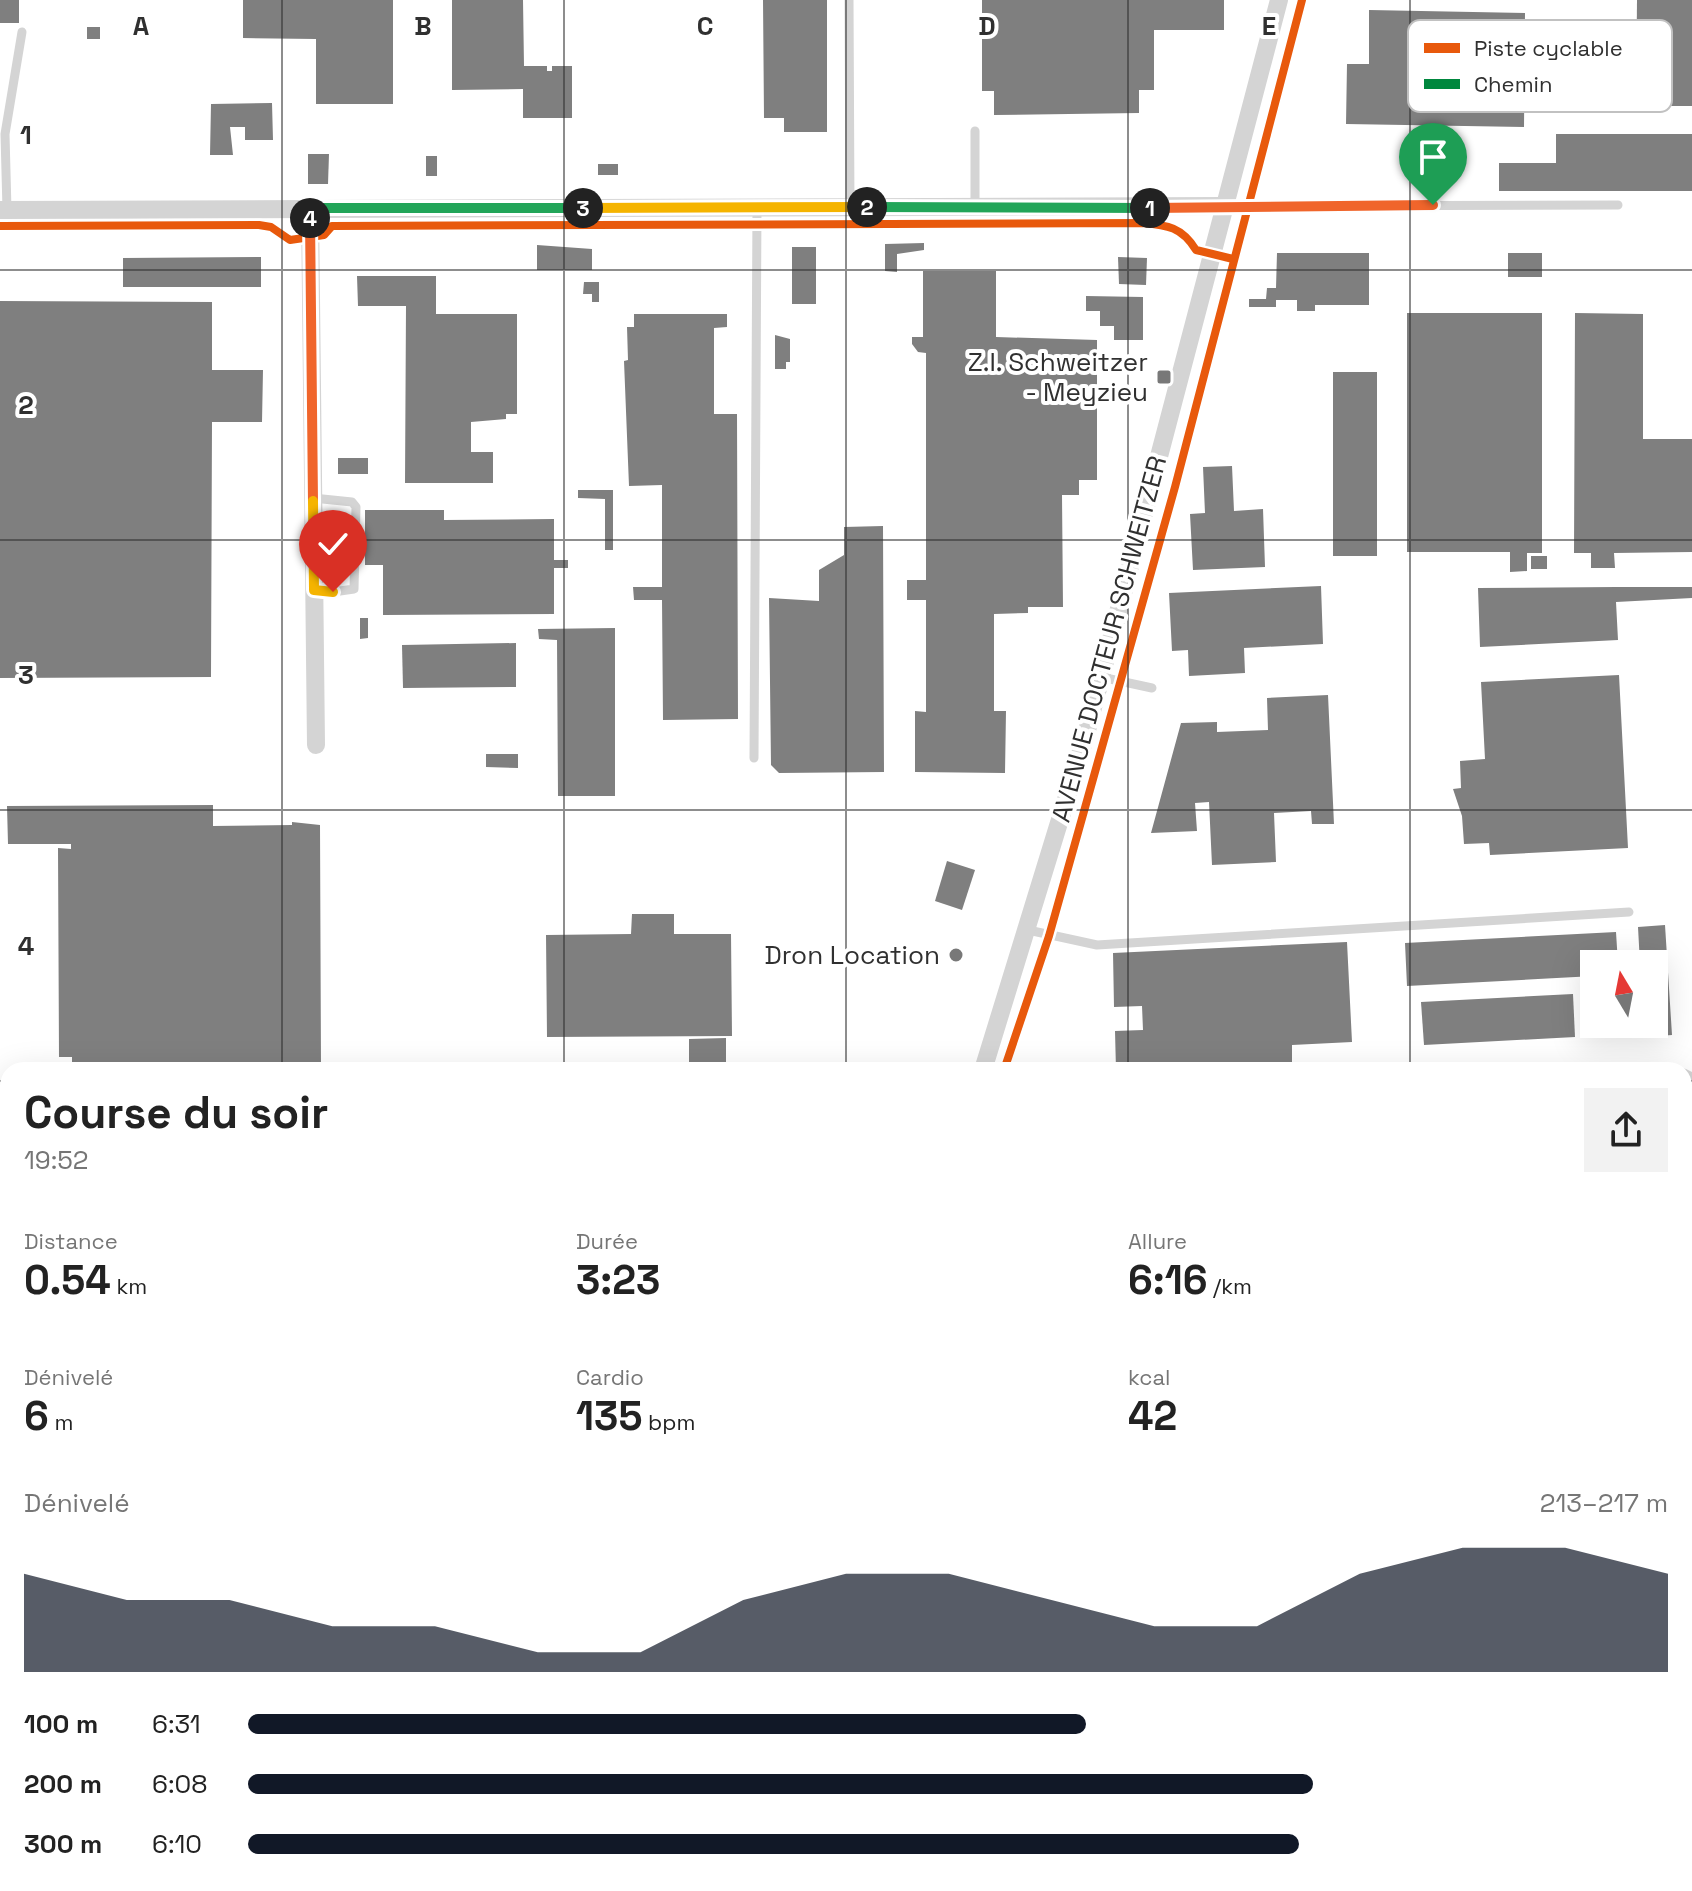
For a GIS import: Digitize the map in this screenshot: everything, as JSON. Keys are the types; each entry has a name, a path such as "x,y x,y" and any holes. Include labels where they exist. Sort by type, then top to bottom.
{"street":[{"name":"AVENUE DOCTEUR SCHWEITZER","path":"986,1062 1028,930 1101,677 1279,0"},
{"path":"3,210 1224,206"},
{"path":"310,208 316,745"}],"lane":[{"path":"849,0 850,207"},
{"path":"3,210 5,134 22,32"},
{"path":"975,131 975,208"},
{"path":"1224,206 1618,205"},
{"path":"754,758 757,208"},
{"path":"313,498 352,502 356,507 354,589 333,592 314,590"},
{"path":"1101,677 1152,688"},
{"path":"1028,930 1097,945 1629,912"}],"building":[{"path":"0,0 19,0 19,23 0,23"},
{"path":"243,0 393,0 393,104 316,104 316,39 243,38"},
{"path":"452,0 523,0 524,66 547,66 547,71 552,71 552,66 572,66 572,118 523,118 523,89 452,90"},
{"path":"763,0 827,0 827,132 784,132 784,118 764,118"},
{"path":"982,0 1224,0 1224,30 1154,30 1154,90 1139,90 1139,113 994,115 994,91 982,91"},
{"path":"1637,0 1692,0 1692,106 1672,106 1672,20 1637,20"},
{"path":"1369,10 1525,13 1525,20 1408,20 1408,112 1524,112 1524,127 1346,124 1347,64 1369,64"},
{"path":"87,27 100,27 100,39 87,39"},
{"path":"272,103 273,140 245,140 245,127 230,127 233,155 210,155 211,104"},
{"path":"1556,134 1692,134 1692,191 1499,191 1499,163 1556,163"},
{"path":"308,154 329,154 328,184 308,184"},
{"path":"426,156 437,156 437,176 426,176"},
{"path":"598,164 618,164 618,175 598,175"},
{"path":"924,243 924,250 897,254 897,272 885,271 885,244"},
{"path":"537,245 592,249 592,270 537,270"},
{"path":"792,247 816,247 816,304 792,304"},
{"path":"1277,253 1369,253 1369,305 1315,305 1315,311 1297,311 1297,300 1276,300 1276,307 1249,307 1249,299 1266,299 1267,288 1276,288"},
{"path":"1508,253 1542,253 1542,277 1508,277"},
{"path":"261,257 261,287 123,287 123,258"},
{"path":"1118,257 1147,258 1146,285 1119,284"},
{"path":"923,271 996,271 996,337 1097,340 1097,480 1079,480 1079,495 1062,495 1063,607 1028,607 1028,613 994,614 994,711 1006,711 1005,773 915,772 915,711 926,712 926,600 907,600 907,580 926,580 926,353 918,352 912,344 912,337 923,337"},
{"path":"357,276 436,276 436,314 517,314 517,414 506,414 506,419 471,422 471,452 493,452 493,483 405,483 406,306 358,306"},
{"path":"584,282 599,282 599,302 592,302 592,294 583,294"},
{"path":"1086,296 1143,297 1143,340 1114,340 1114,326 1100,326 1100,311 1086,311"},
{"path":"0,301 212,302 212,370 263,370 262,422 212,422 211,677 0,678"},
{"path":"1407,313 1542,313 1542,553 1527,553 1527,571 1510,572 1510,552 1407,552"},
{"path":"1575,313 1643,314 1643,439 1692,439 1692,552 1614,553 1615,568 1591,568 1591,553 1574,553"},
{"path":"634,314 727,314 727,327 714,328 714,414 737,414 738,719 663,720 662,600 634,600 633,587 662,587 662,485 629,486 624,361 628,360 627,327 634,327"},
{"path":"775,335 790,339 790,362 786,362 786,369 775,369"},
{"path":"1333,372 1377,372 1377,556 1333,556"},
{"path":"338,458 368,458 368,474 338,474"},
{"path":"1232,466 1234,511 1263,509 1265,567 1193,570 1190,514 1205,513 1203,467"},
{"path":"578,490 613,490 613,550 605,550 605,499 578,498"},
{"path":"365,510 444,510 444,520 554,519 554,560 568,560 568,568 554,568 554,614 383,615 383,565 365,565"},
{"path":"883,526 884,772 779,773 771,765 769,598 819,601 819,570 844,555 844,527"},
{"path":"1531,556 1547,556 1547,569 1531,569"},
{"path":"1321,586 1323,644 1244,648 1245,673 1189,676 1188,650 1172,651 1169,593"},
{"path":"1692,587 1692,598 1616,602 1618,640 1480,647 1478,588"},
{"path":"360,618 368,618 368,638 360,639"},
{"path":"615,628 615,796 558,796 557,640 539,639 538,629"},
{"path":"516,643 516,687 403,688 402,645"},
{"path":"1619,675 1628,848 1490,855 1489,843 1464,844 1462,816 1453,789 1461,788 1460,761 1485,759 1481,682"},
{"path":"1328,695 1334,824 1312,824 1311,811 1274,813 1276,862 1212,865 1209,802 1195,803 1197,831 1151,833 1181,723 1217,722 1217,732 1268,730 1267,698"},
{"path":"486,754 518,754 518,768 486,767"},
{"path":"213,805 213,826 292,825 292,822 320,825 321,1062 72,1062 72,1057 59,1057 58,848 71,849 71,844 8,844 7,806"},
{"path":"947,861 975,870 962,910 935,901"},
{"path":"632,914 674,914 674,934 731,934 732,1036 547,1037 546,935 631,934"},
{"path":"1665,925 1667,950 1639,950 1638,927"},
{"path":"1616,932 1617,950 1580,950 1580,977 1407,986 1405,943"},
{"path":"1347,942 1352,1042 1292,1045 1292,1062 1116,1062 1115,1031 1143,1030 1142,1006 1114,1007 1113,953"},
{"path":"1668,972 1672,1035 1668,1035"},
{"path":"1573,994 1575,1037 1424,1045 1421,1002"},
{"path":"726,1038 726,1062 689,1062 689,1039"}],"cycle path":[{"path":"1007,1062 1049,936 1175,487 1302,0"},
{"path":"0,226 259,225 271,227 290,240 324,235 332,226 1143,223 1173,229 1185,236 1196,250 1233,259"}],"place":[{"name":"Z.I. Schweitzer - Meyzieu","path":"1164,377"},
{"name":"Dron Location","path":"956,955"}],"route":[{"path":"333,592 314,590 310,208 1433,205"}]}
